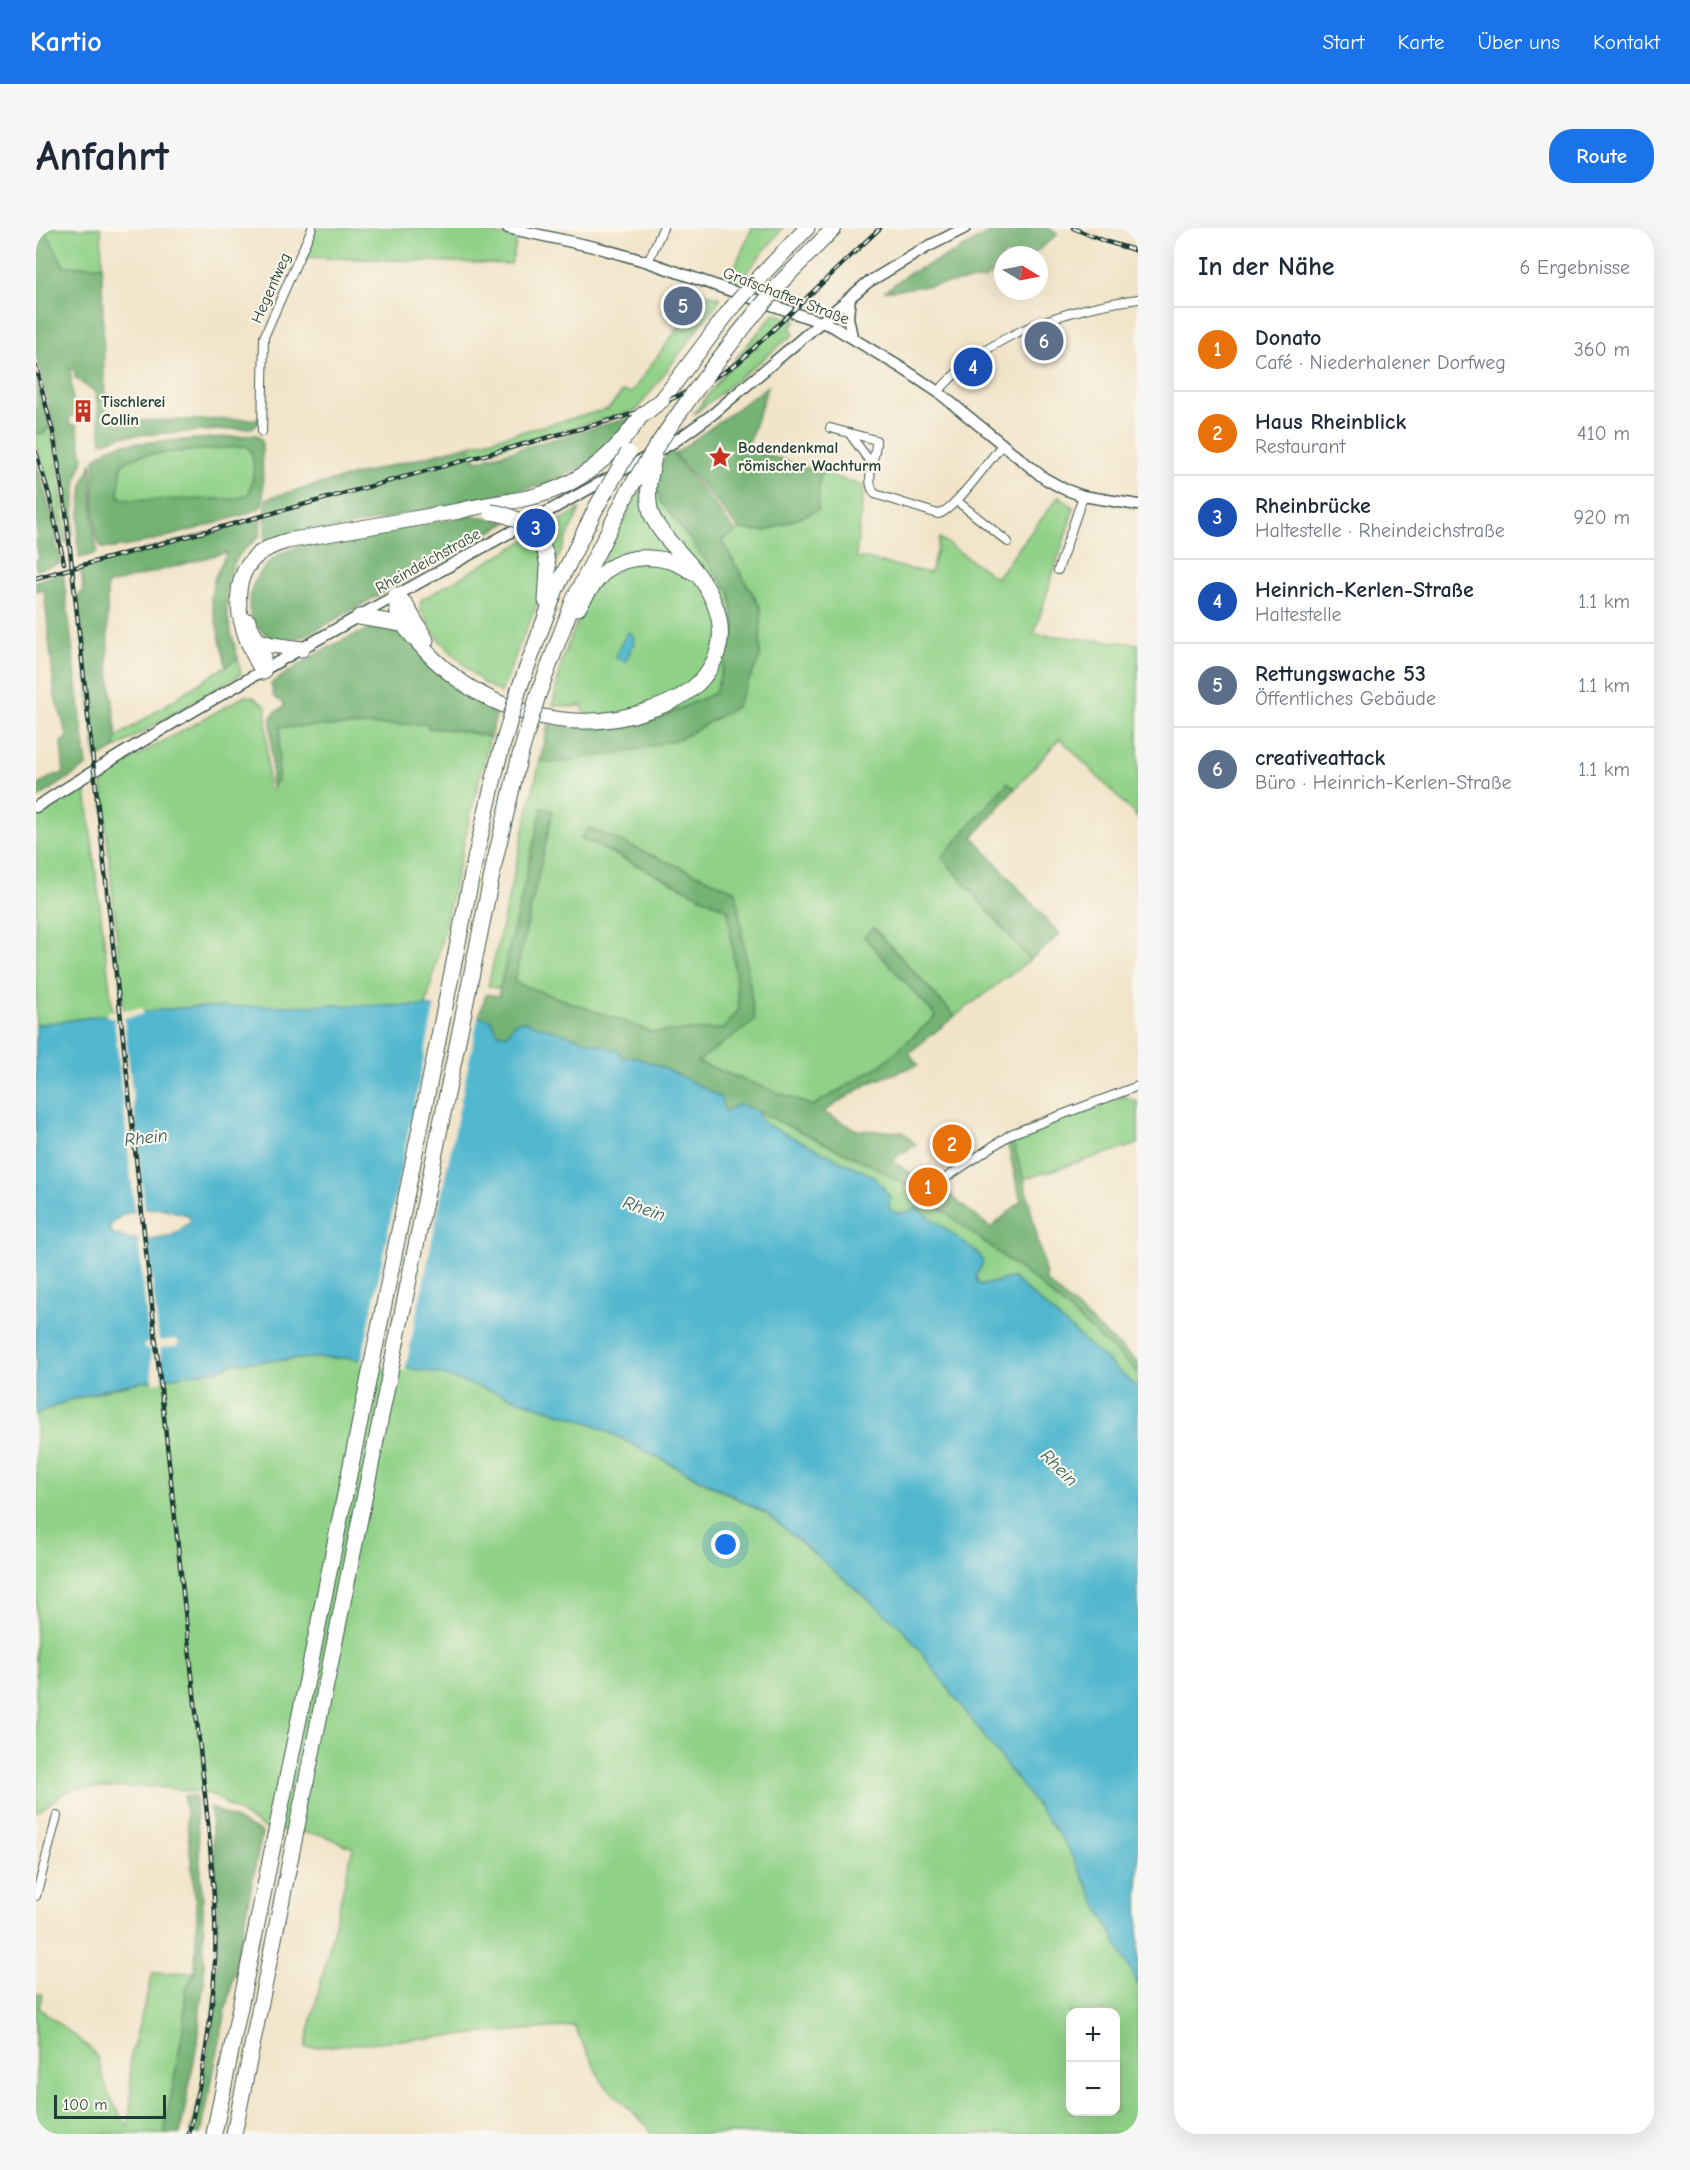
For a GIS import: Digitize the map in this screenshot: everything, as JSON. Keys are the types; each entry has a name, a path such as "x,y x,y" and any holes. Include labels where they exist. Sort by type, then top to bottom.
{"highway":[{"path":"263,672 252,654 238,608 240,583 252,560 259,553 276,544 523,499 559,489 585,475 605,460 662,400 730,310 807,228"},
{"path":"234,2134 486,905 512,787 538,695 552,652 574,599 629,490 656,445 718,360 782,281 834,228"},
{"path":"214,2134 476,855 498,761 519,689 556,589 597,506 628,453 646,416"},
{"path":"396,595 396,609 402,624 436,662 486,697 525,714 588,722 608,720 634,716 684,694 701,680 714,662 718,652 720,619 713,598 693,567 668,540 653,518 649,507 649,483 656,445"},
{"path":"459,511 506,515 527,526 537,538 545,552 548,576 543,622"},
{"path":"263,672 264,652 247,618 245,608 247,585 251,575 264,560 278,549 299,540"},
{"path":"552,652 598,579 620,563 640,558 663,559 689,570 701,580"},
{"path":"396,595 405,604 432,648 463,681"},
{"path":"359,616 402,624"},
{"path":"260,641 302,649"}],"main road":[{"name":"Grafschafter Straße","path":"508,228 599,248 648,262 821,322 852,337 938,392 1044,478 1083,496 1138,505"},
{"name":"Rheindeichstraße","path":"36,807 102,765 359,616 674,442 713,414 850,297 891,267 965,228"},
{"path":"850,297 848,317 852,337"}],"street":[{"name":"Hegentweg","path":"262,432 264,337 312,228"},
{"path":"648,262 663,228"},
{"path":"938,392 952,375 974,359 1002,341 1049,319 1090,307 1138,299"},
{"path":"830,428 876,440 871,463 871,489 875,494 938,514 943,513 957,501 1002,445"},
{"path":"849,433 871,463"},
{"path":"858,446 868,438"},
{"path":"1058,570 1083,496"},
{"path":"957,501 1008,542"},
{"path":"929,1183 947,1177 1011,1134 1138,1086"},
{"path":"36,1896 57,1816"}],"green space":[{"path":"36,228 44,228 64,266 102,266 107,421 260,419 258,424 251,428 122,436 102,442 96,394 75,378 74,369 70,369 74,416 69,417 70,425 77,425 83,459 77,479 72,536 58,442 36,357"},
{"path":"44,228 101,228 102,266 64,266"},
{"path":"316,228 469,228 517,239 511,264 305,257"},
{"path":"752,228 783,228 734,287 727,284"},
{"path":"997,228 1048,228 1058,234 1043,246 994,246 994,274 984,279 885,291 908,274 956,252"},
{"path":"703,293 721,298 637,410 473,455 470,445 608,409 623,391 631,393"},
{"path":"775,313 796,321 790,328 794,334 693,415 736,358"},
{"path":"36,375 50,426 41,434 36,433"},
{"path":"768,386 747,448 820,472 818,510 766,531 740,530 675,454"},
{"path":"632,417 613,441 594,458 571,473 544,485 265,544 266,499 470,445 476,461"},
{"path":"50,426 60,482 67,543 64,543 36,444 36,433 44,433"},
{"path":"257,435 262,441 263,503 259,509 152,541 129,546 101,547 95,517 95,459 108,449 122,444","holes":["247,446 254,469 251,488 249,494 236,499 129,500 121,498 118,494 122,463 141,455"]},
{"path":"247,446 254,462 252,482 249,494 236,499 129,500 121,498 118,494 122,463 141,455"},
{"path":"669,449 736,532 721,540 761,608 760,658 736,707 681,738 627,752 552,763 540,760 548,725 600,729 655,720 715,693 735,628 730,592 661,502 655,476"},
{"path":"36,461 52,516 57,538 56,544 62,563 36,570 36,560 39,559 36,546"},
{"path":"92,462 93,521 97,551 79,558 77,542 83,484"},
{"path":"820,472 864,486 856,557 930,573 940,538 996,578 1059,496 1074,508 1034,634 1138,644 1138,818 1060,738 1015,789 1008,783 942,857 1030,960 955,1016 874,928 864,937 936,1016 881,1065 813,1106 697,1062 754,1021 736,891 589,829 581,838 728,910 739,1009 724,1029 652,1032 514,982 553,811 542,809 500,989 488,986 540,760 552,763 627,752 681,738 736,707 761,608 721,540 740,530 766,531 818,510"},
{"path":"655,476 661,502 730,592 735,628 715,693 655,720 600,729 584,728 586,716 581,705 573,707 553,705 562,660 597,572 643,484"},
{"path":"580,509 524,634 501,693 483,683 440,641 420,609 421,600"},
{"path":"474,516 508,522 301,637 288,642 271,638 256,625 251,616 249,606 253,585 265,567 282,553 317,542"},
{"path":"261,518 260,535 240,554 228,580 226,605 238,658 226,666 211,599 214,579 227,552 107,585 108,661 117,737 114,749 96,760 78,595 82,594 83,583 80,568"},
{"path":"63,573 87,766 36,799 36,787 54,775 64,774 61,742 68,737 55,697 44,589 36,591 36,581"},
{"path":"395,625 498,708 490,737 471,732 428,728 428,724 280,727 278,778 272,789 271,717 283,708 284,703 274,697 271,684 298,665 347,638 380,627"},
{"path":"238,658 241,674 114,749 117,737"},
{"path":"245,696 253,697 266,706 268,789 272,789 278,778 280,727 428,724 490,737 426,1006 196,1007 124,1013 101,776"},
{"path":"1008,782 1015,789 973,837 1060,935 1030,960 942,857"},
{"path":"85,783 113,1014 36,1025 36,815"},
{"path":"542,808 553,811 514,982 652,1032 724,1029 739,1009 728,910 581,837 589,828 736,891 755,1021 697,1062 813,1106 881,1065 936,1016 864,937 873,928 955,1016 909,1053 918,1065 869,1083 823,1112 857,1130 903,1132 916,1145 898,1155 893,1162 916,1176 939,1197 944,1191 991,1228 1021,1201 1007,1142 1011,1137 1024,1179 1046,1281 1138,1363 1138,1372 1038,1283 928,1199 879,1169 755,1110 724,1113 721,1098 649,1062 630,1057 621,1058 514,1023 507,1035 498,1033 479,1016 486,994 498,996"},
{"path":"1123,1096 1138,1102 1138,1144 1024,1179 1011,1137 1058,1116"},
{"path":"755,1110 879,1169 928,1199 1038,1283 1138,1372 1138,1388 1013,1278 978,1284 976,1276 907,1212 896,1213 889,1208 890,1197 875,1177 765,1124"},
{"path":"350,1358 436,1373 593,1424 768,1515 910,1633 1070,1845 1138,1976 1138,2134 651,2134 648,2127 603,2083 574,2026 305,2048 353,1848 323,1835 263,1828 211,1794 152,1786 70,1789 36,1813 36,1414 67,1401 134,1383 216,1370 235,1363"},
{"path":"184,1796 195,1796 203,1902 204,1982 199,2034 180,2134 164,2134 183,2031 186,1989 195,1972 197,1914"},
{"path":"210,1807 262,1833 201,2134 191,2134 207,2058 216,1981 217,1916"},
{"path":"195,1972 186,1989 183,2031 164,2134 36,2134 36,1993 42,1994 39,2008 91,2049 97,2057 109,2096 128,2127 131,2103 130,2059 153,1973"}],"water":[{"path":"630,632 634,643 625,662 615,657 627,633"},
{"name":"Rhein","path":"426,1006 490,1019 498,1033 507,1035 514,1023 523,1021 620,1051 622,1058 630,1057 650,1062 721,1098 725,1112 739,1104 755,1110 765,1124 875,1177 890,1197 889,1208 896,1213 918,1208 979,1254 983,1263 976,1276 978,1284 1013,1278 1138,1388 1138,1985 1067,1846 904,1630 766,1513 593,1424 436,1373 350,1358 235,1363 216,1370 106,1389 67,1401 36,1414 36,1025 113,1014 195,1007","holes":["161,1208 188,1215 191,1221 178,1232 161,1238 131,1239 114,1234 109,1229 124,1214 139,1210"]}],"pier":[{"path":"435,1004 479,1013 405,1371 361,1363"},
{"path":"142,1008 144,1012 141,1015 124,1018 145,1212 135,1214 114,1019 105,1015 109,1011"},
{"path":"147,1235 159,1341 175,1339 179,1342 177,1346 160,1348 163,1381 153,1383 150,1350 143,1346 149,1342 138,1236"}],"railway":[{"path":"36,578 619,418 666,401 695,388 738,363 880,228"},
{"path":"1073,228 1104,241 1138,251"},
{"path":"36,367 53,432 66,512 214,1892 215,1961 212,2005 189,2134"},
{"path":"36,452 49,495 64,563"}],"place":[{"name":"Rettungswache 53","path":"683,306"},
{"name":"creativeattack","path":"1044,341"},
{"name":"Heinrich-Kerlen-Straße","path":"973,367"},
{"name":"Tischlerei Collin","path":"83,411"},
{"name":"Bodendenkmal römischer Wachturm","path":"720,457"},
{"name":"Rheinbrücke","path":"536,528"},
{"name":"Haus Rheinblick","path":"952,1144"},
{"name":"Donato","path":"928,1187"}]}
